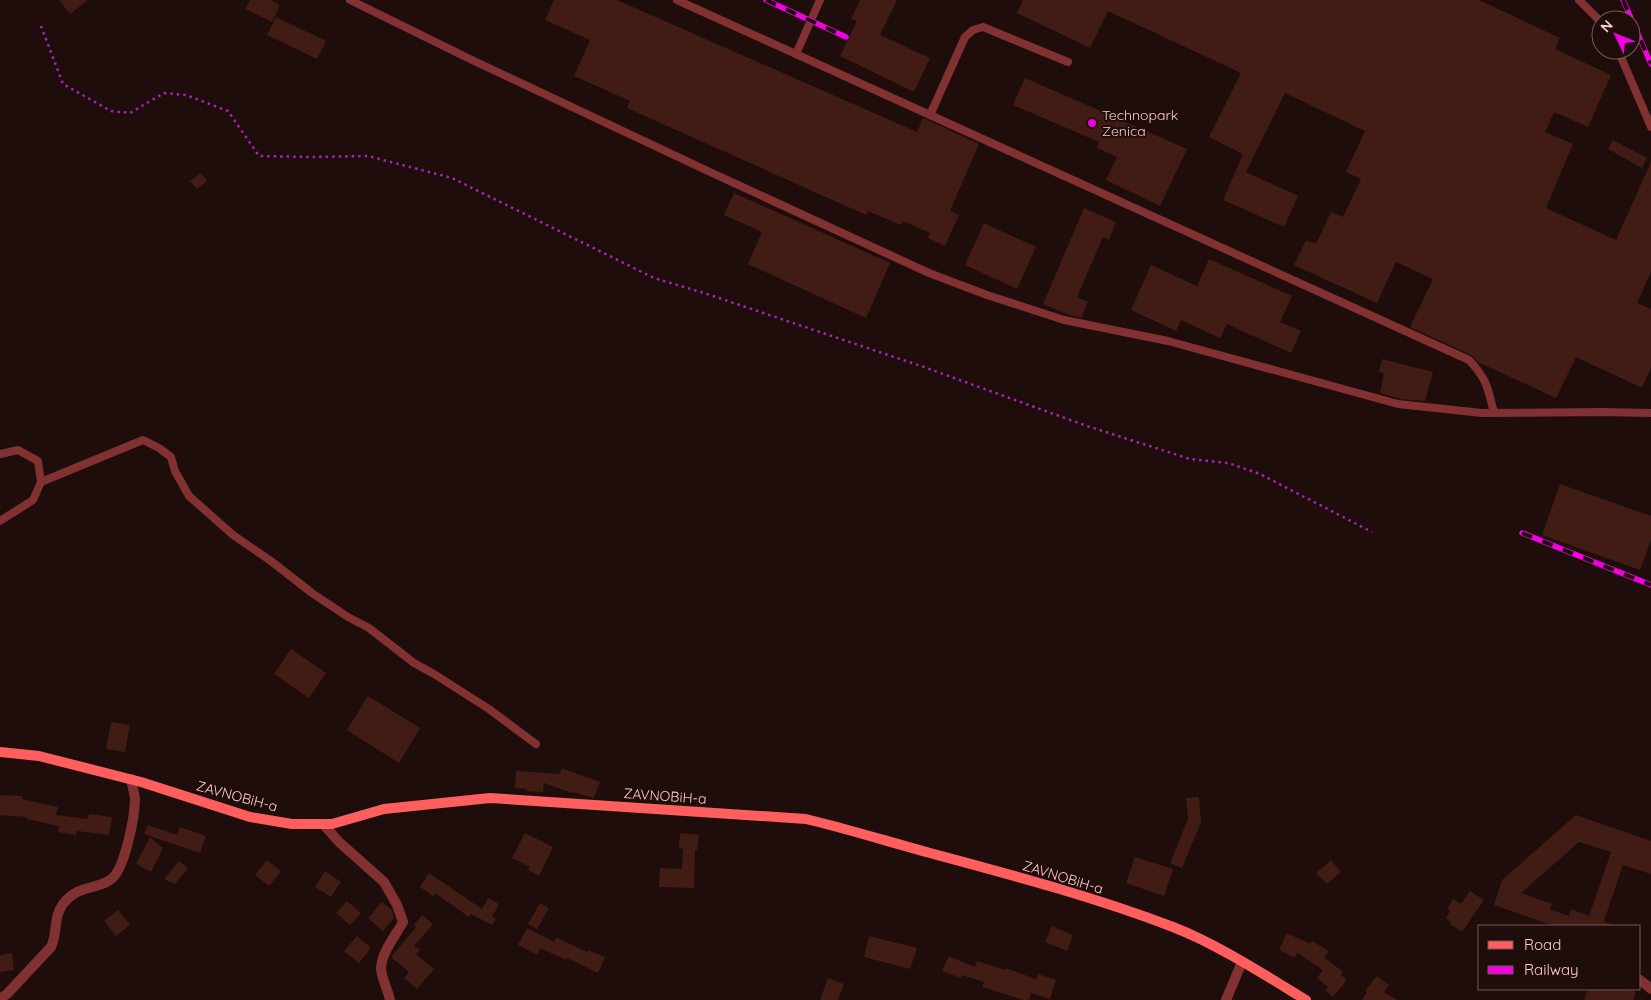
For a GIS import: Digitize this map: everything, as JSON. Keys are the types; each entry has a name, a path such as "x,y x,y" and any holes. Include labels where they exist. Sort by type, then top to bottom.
{"main road":[{"name":"ZAVNOBiH-a","path":"0,752 39,756 131,779 250,817 292,824 332,824 384,809 490,798 806,819 997,871 1107,904 1174,928 1242,962 1306,1000"}],"street":[{"path":"0,999 51,947 54,939 56,915 69,898 83,888 111,880 120,866 127,848 135,798 131,779"},
{"path":"323,824 339,842 384,882 397,905 403,922 385,954 381,968 390,1000"},
{"path":"1226,1000 1242,962"},
{"path":"1641,981 1651,989"}],"lane":[{"path":"350,0 634,137 929,273 987,295 1064,320 1168,341 1398,404 1482,413 1651,413"},
{"path":"677,0 686,2 796,54 1469,360 1480,371 1487,384 1494,413"},
{"path":"796,54 820,0"},
{"path":"1579,0 1591,12"},
{"path":"930,115 965,36 972,30 983,27 1068,62"},
{"path":"1622,60 1651,127"},
{"path":"41,482 143,440 159,448 171,457 175,471 189,496 233,535 271,561 312,593 348,617 369,628 414,663 489,709 536,744"},
{"path":"0,454 18,450 38,461 41,482 34,500 0,521"}],"path":[{"path":"41,26 63,84 110,111 130,113 164,93 186,96 228,111 259,156 368,156 452,178 654,278 912,362 1087,426 1190,458 1228,463 1260,474 1372,532"}],"building":[{"path":"59,0 88,0 70,14"},
{"path":"250,0 271,0 280,5 272,22 245,9"},
{"path":"554,0 617,0 917,132 923,118 979,144 950,211 959,215 945,246 928,238 930,233 903,221 901,225 868,211 866,215 627,108 630,101 574,76 590,40 545,20"},
{"path":"860,0 897,0 880,35 930,58 914,92 840,56 857,21 851,19"},
{"path":"1023,0 1479,0 1560,38 1555,49 1611,75 1588,127 1554,112 1545,132 1573,144 1546,208 1616,240 1651,162 1651,272 1637,303 1651,309 1651,368 1642,388 1576,357 1556,398 1478,362 1471,355 1410,327 1433,279 1396,262 1377,303 1294,265 1306,240 1316,244 1331,212 1343,217 1361,179 1346,172 1365,131 1285,93 1246,172 1298,196 1284,227 1223,200 1243,154 1209,137 1241,73 1108,11 1090,48 1017,13"},
{"path":"276,17 326,41 317,59 267,35"},
{"name":"Technopark Zenica","path":"1025,78 1187,149 1160,206 1106,180 1117,157 1097,148 1099,142 1013,105"},
{"path":"1613,140 1647,158 1642,168 1608,149"},
{"path":"201,173 207,181 197,189 190,181"},
{"path":"734,193 890,263 866,318 748,264 762,232 724,215"},
{"path":"1084,208 1116,222 1109,240 1103,237 1077,297 1088,302 1081,318 1043,304"},
{"path":"984,223 1036,247 1017,289 965,265"},
{"path":"1209,259 1292,296 1280,322 1301,331 1291,353 1227,324 1220,338 1181,320 1176,331 1131,310 1151,265 1197,286"},
{"path":"1382,359 1433,372 1425,401 1400,399 1380,393 1384,373 1379,372"},
{"path":"1560,484 1651,516 1651,540 1640,570 1542,535"},
{"path":"291,649 326,673 309,698 274,674"},
{"path":"368,696 420,728 399,763 347,730"},
{"path":"111,722 130,725 125,752 106,749"},
{"path":"562,768 600,782 594,798 572,793 544,783 543,792 515,788 516,771 559,774"},
{"path":"0,795 22,796 22,799 58,807 56,815 88,819 89,814 112,817 109,835 77,831 76,835 58,832 59,826 27,819 27,817 0,815"},
{"path":"1199,797 1201,822 1182,868 1170,863 1188,819 1186,798"},
{"path":"1576,815 1651,841 1651,874 1623,865 1604,921 1612,925 1551,925 1494,905 1502,880","holes":["1579,842 1611,852 1589,916 1571,909 1569,916 1550,909 1552,904 1521,893"]},
{"path":"148,825 177,835 180,827 206,836 200,853 144,834"},
{"path":"525,833 553,847 539,876 528,870 530,867 512,858"},
{"path":"680,833 699,835 697,850 695,850 694,888 659,887 660,868 682,869 683,849 679,848"},
{"path":"150,837 163,848 151,872 136,864"},
{"path":"1135,857 1173,869 1164,896 1126,883"},
{"path":"267,860 281,871 269,886 255,875"},
{"path":"1331,860 1341,872 1327,884 1316,873"},
{"path":"179,861 188,868 175,884 164,879"},
{"path":"325,871 341,882 331,897 315,887"},
{"path":"429,873 482,909 488,898 499,904 492,917 496,919 492,925 471,914 469,917 435,893 433,896 420,887"},
{"path":"1470,891 1484,900 1462,932 1450,924 1451,922 1446,918 1450,911 1447,909 1453,899 1461,904"},
{"path":"347,901 361,913 350,925 336,913"},
{"path":"382,902 392,910 394,918 383,931 368,918"},
{"path":"540,903 549,908 537,929 528,924"},
{"path":"118,910 130,925 116,936 104,921"},
{"path":"422,915 433,924 414,946 420,950 416,954 434,969 417,989 404,978 409,972 391,957 416,927 414,925"},
{"path":"1052,926 1073,935 1067,951 1045,942"},
{"path":"527,928 554,942 556,937 587,952 588,950 605,957 598,973 567,958 566,960 540,948 537,955 518,945"},
{"path":"1287,933 1310,944 1312,941 1329,951 1324,957 1343,972 1341,975 1347,980 1333,997 1325,991 1328,987 1317,978 1323,970 1297,953 1295,958 1279,950"},
{"path":"357,936 371,948 359,963 344,951"},
{"path":"869,936 917,948 910,969 864,957"},
{"path":"12,953 14,970 0,972 0,955"},
{"path":"949,956 975,967 977,961 1005,970 1006,968 1036,979 1038,974 1056,980 1050,999 1031,993 1029,1000 1024,1000 982,987 984,982 962,975 961,978 942,971"},
{"path":"1377,976 1389,985 1384,992 1397,1000 1362,1000 1367,992 1365,991"},
{"path":"828,978 844,984 838,1000 820,1000"},
{"path":"1588,990 1631,990 1636,992 1633,1000 1584,1000"}],"railway":[{"path":"766,0 846,37"},
{"path":"1623,0 1651,64"},
{"path":"1522,533 1651,585"}],"place":[{"name":"Technopark Zenica","path":"1092,123"}]}
